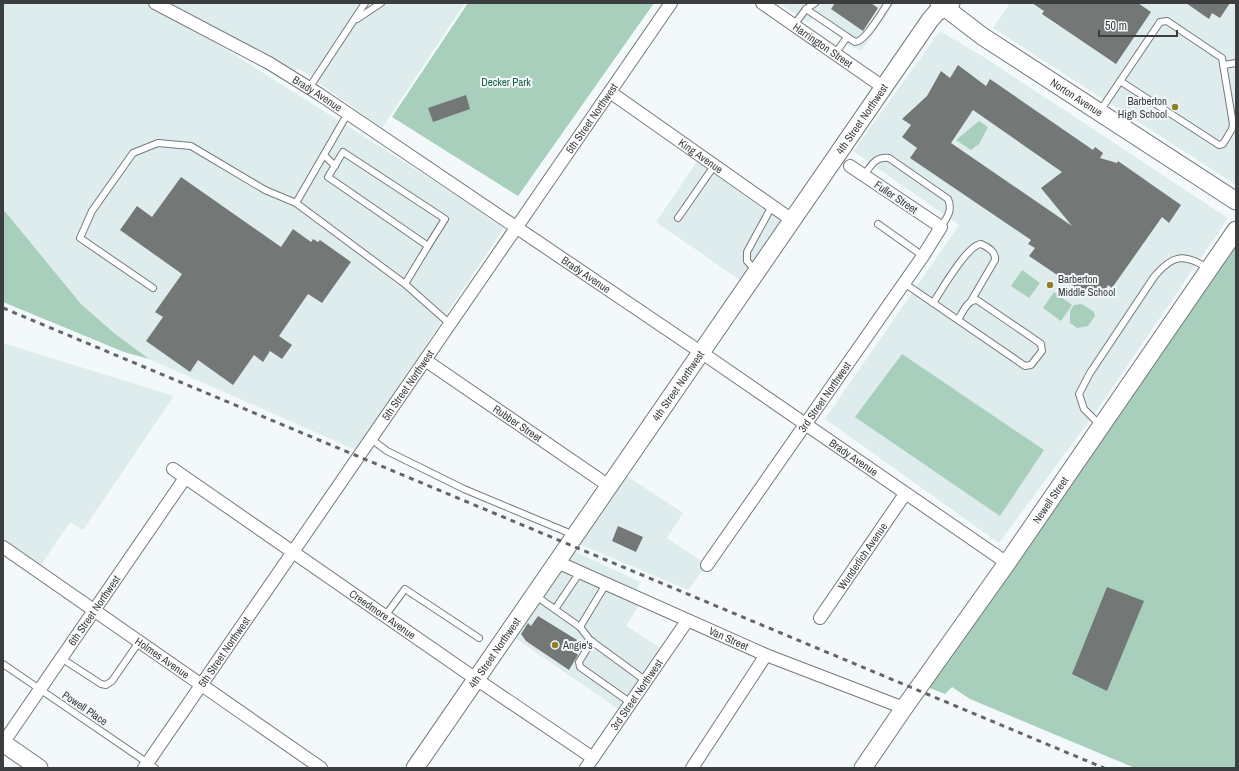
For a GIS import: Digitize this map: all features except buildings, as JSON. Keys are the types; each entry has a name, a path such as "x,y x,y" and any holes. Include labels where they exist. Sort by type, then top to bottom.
{"street":[{"name":"Brady Avenue","path":"155,3 269,63 348,113 701,352 1007,563"},
{"name":"5th Street Northwest","path":"149,766 201,686 671,3"},
{"name":"4th Street Northwest","path":"415,768 930,20 945,4"},
{"name":"Norton Avenue","path":"945,4 982,36 1236,201"},
{"name":"Harrington Street","path":"769,5 794,25 884,87"},
{"name":"King Avenue","path":"610,92 792,220"},
{"name":"Fuller Street","path":"850,166 941,227"},
{"name":"3rd Street Northwest","path":"707,565 923,256 941,227"},
{"name":"Newell Street","path":"863,768 1007,563 1236,230"},
{"name":"Rubber Street","path":"425,360 609,486"},
{"name":"Creedmore Avenue","path":"173,469 476,679 594,758"},
{"name":"6th Street Northwest","path":"3,743 185,478"},
{"name":"Wunderlich Avenue","path":"820,618 905,494"},
{"name":"Holmes Avenue","path":"3,547 321,768"},
{"name":"Van Street","path":"557,562 766,655 904,708"},
{"name":"3rd Street Northwest","path":"586,768 687,621"},
{"path":"692,768 766,655"},
{"path":"3,743 39,768"}],"lane":[{"path":"309,88 365,3"},
{"path":"353,22 381,3"},
{"path":"794,25 806,9 815,3"},
{"path":"806,9 847,37 855,42 858,42 865,37 888,3"},
{"path":"1099,112 1120,81 1160,22 1164,20 1221,56 1224,65 1233,124 1232,129 1223,144 1219,145 1120,81"},
{"path":"835,54 847,37"},
{"path":"1224,65 1236,63"},
{"path":"296,203 348,113"},
{"path":"153,288 80,238 92,211 133,153 158,143 191,146 265,190 296,203 404,284 450,324"},
{"path":"404,284 428,246 445,219 343,152 328,177 428,246"},
{"path":"324,155 335,166"},
{"path":"864,175 876,159 882,157 888,158 948,199 951,205 950,213 941,227"},
{"path":"678,218 714,166"},
{"path":"757,271 747,261 747,252 772,206"},
{"path":"878,224 923,256"},
{"path":"933,303 970,250 980,244 992,251 995,256 995,260 958,320"},
{"path":"1101,426 1084,409 1079,394 1090,373 1154,278 1165,266 1179,259 1193,259 1209,269"},
{"path":"904,283 1025,366 1031,365 1039,356 1042,347 1037,341 981,302 977,300 971,301"},
{"path":"371,439 387,451 464,489 575,536"},
{"path":"555,609 580,572"},
{"path":"580,627 606,584"},
{"path":"385,616 405,588 480,638"},
{"path":"534,595 580,627 592,641 646,681"},
{"path":"592,641 579,662 580,667 631,703"},
{"path":"61,658 101,684 106,684 112,681 139,642"},
{"name":"Powell Place","path":"3,664 149,766"}],"shaded area":[{"path":"3,3 147,3 186,24 505,226 356,450 149,359 114,333 81,304 3,209"},
{"path":"155,3 465,3 382,128 298,68 290,76"},
{"path":"779,3 895,3 862,50 854,48 814,18 807,22"},
{"name":"Barberton High School","path":"1010,3 1236,3 1236,185 993,28"},
{"name":"Barberton Middle School","path":"940,31 987,59 1228,218 1095,413 999,543 825,419 959,225 853,151"},
{"path":"700,157 792,220 747,285 656,222"},
{"path":"3,343 174,396 83,530 70,522 37,571 3,547"},
{"path":"619,471 683,513 667,538 707,565 688,590 572,541"},
{"path":"567,548 640,582 634,596 642,600 626,626 667,652 624,713 508,633"}],"green space":[{"name":"Decker Park","path":"468,3 654,3 518,196 392,117"},
{"path":"979,121 988,127 979,144 971,150 956,140"},
{"path":"3,209 81,304 114,333 149,359 124,352 3,302"},
{"path":"1236,241 1236,768 1135,768 970,699 952,687 945,694 927,687"},
{"path":"1022,270 1040,283 1029,298 1011,286"},
{"path":"1054,292 1072,305 1061,321 1043,308"},
{"path":"1082,304 1094,312 1095,316 1088,326 1077,328 1070,323 1070,311 1074,305"},
{"path":"902,354 1044,450 1000,516 855,417"}],"railway":[{"path":"3,308 1104,768"}],"place":[{"name":"Barberton High School","path":"1175,107"},
{"name":"Barberton Middle School","path":"1050,285"},
{"name":"Angie's","path":"555,645"}]}
